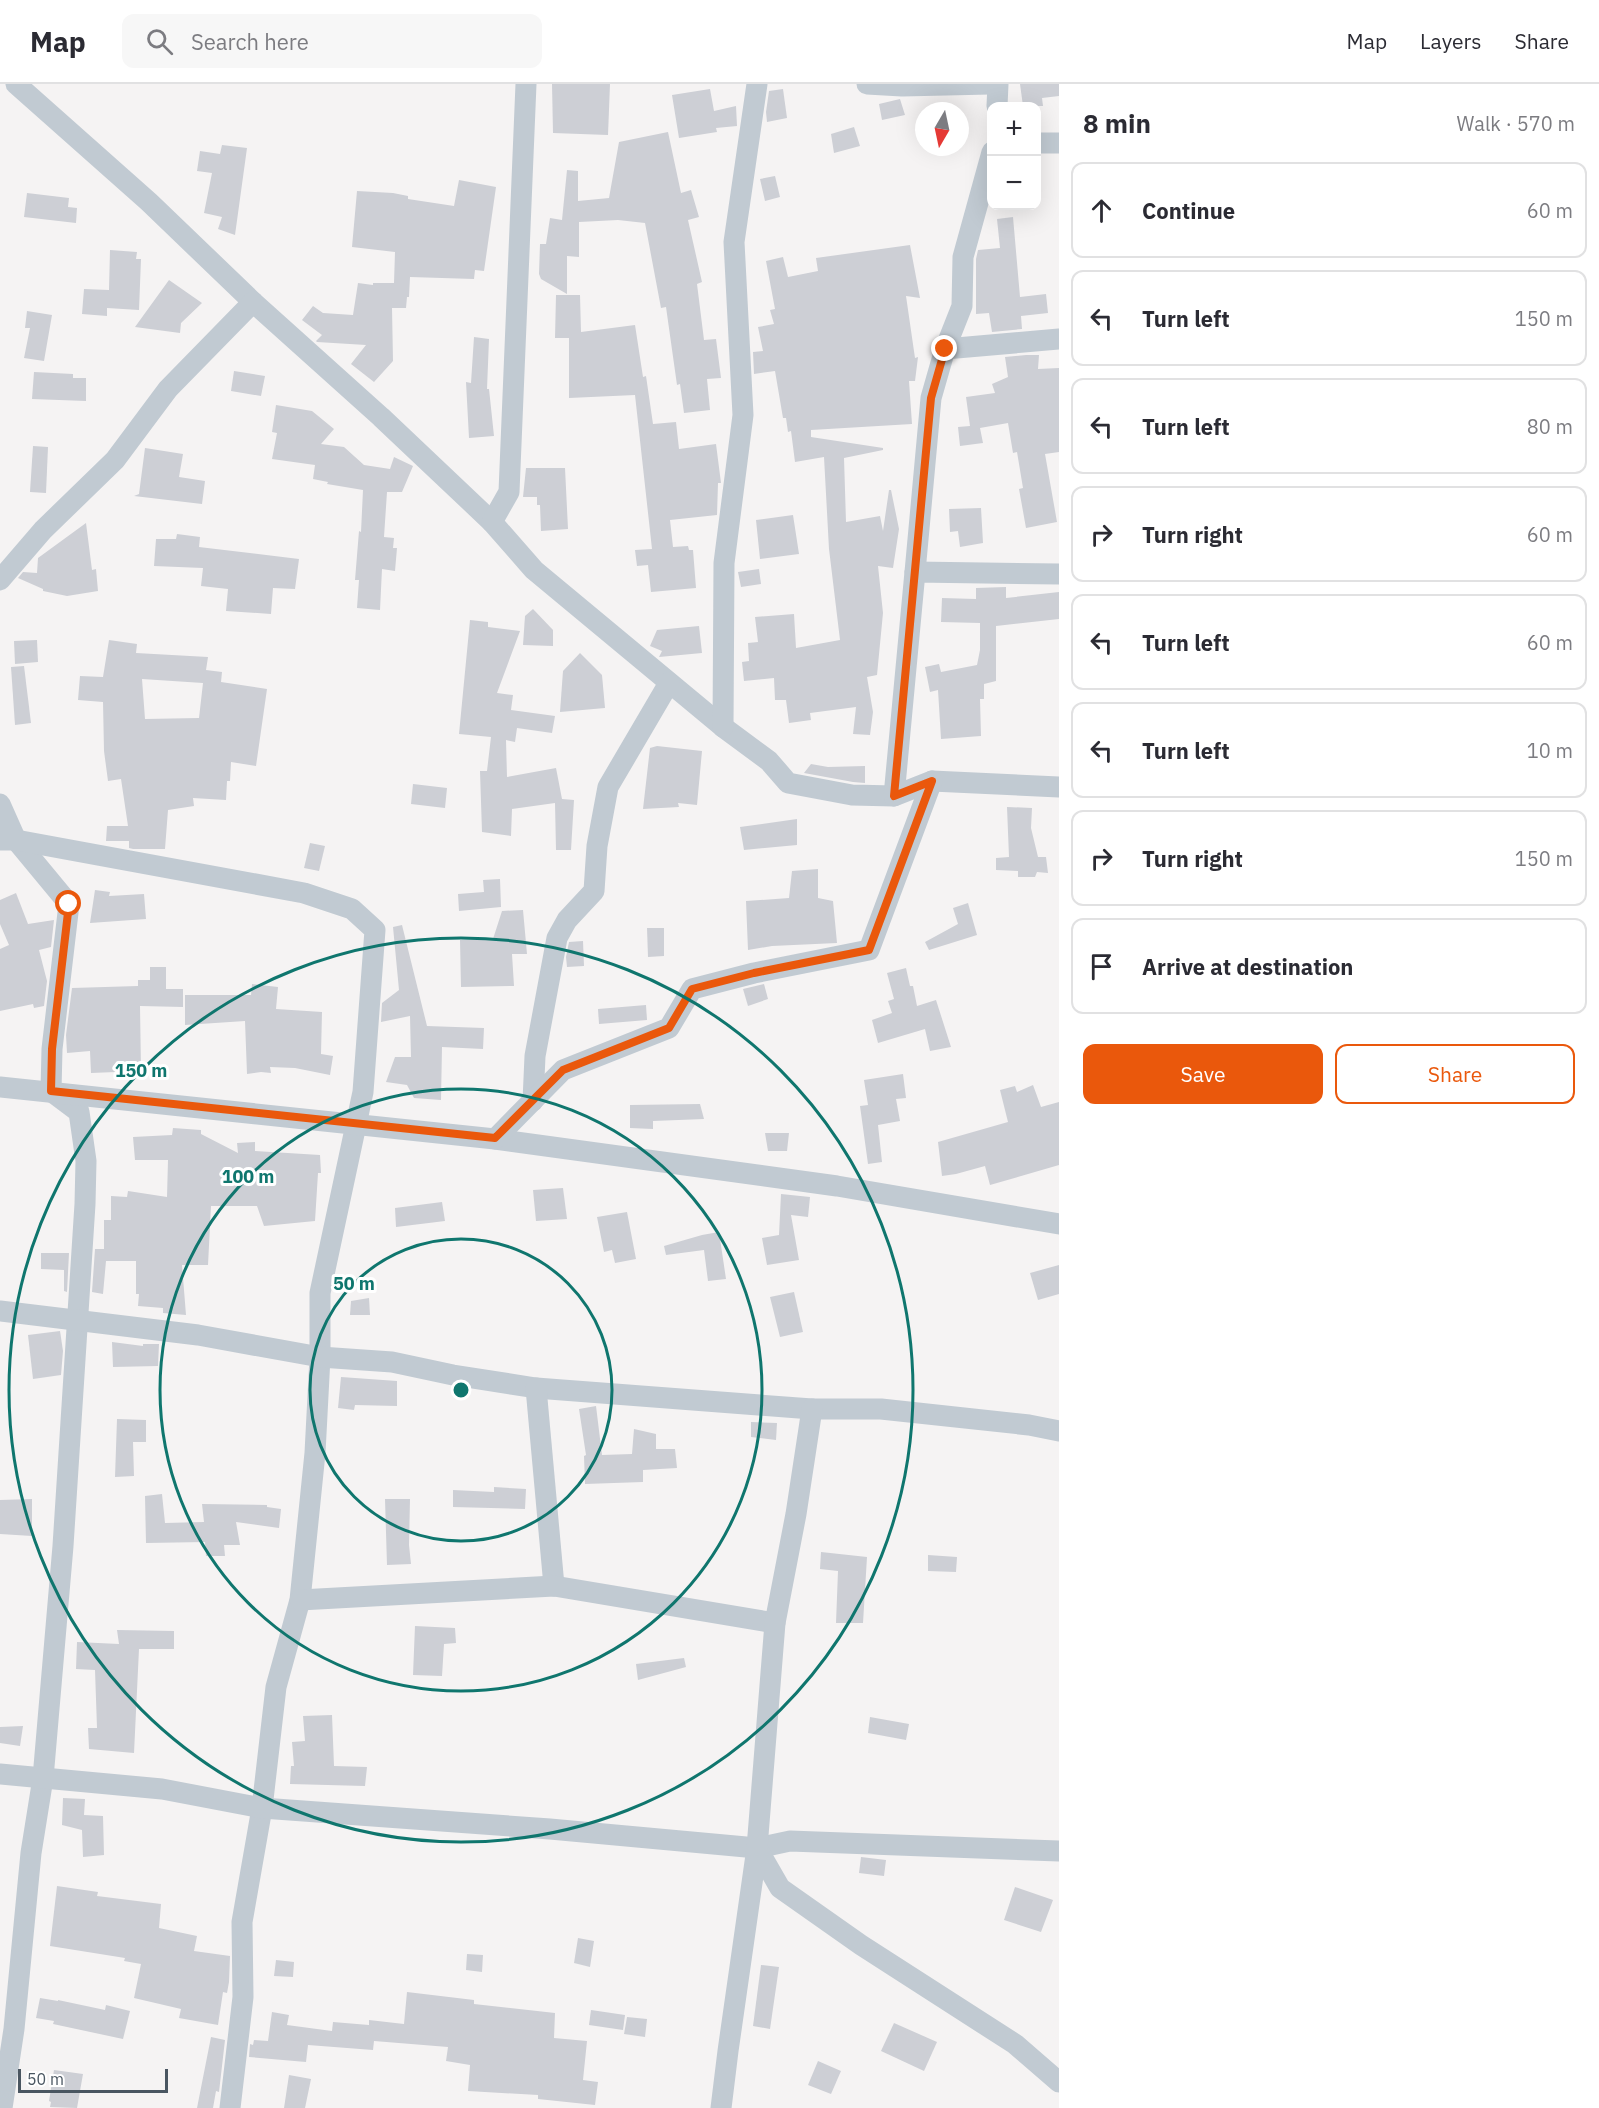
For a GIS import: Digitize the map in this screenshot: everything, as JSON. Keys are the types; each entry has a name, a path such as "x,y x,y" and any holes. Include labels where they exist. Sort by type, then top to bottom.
{"street":[{"path":"16,84 149,202 253,302 381,417 492,522 534,570 723,727 769,761 788,783 852,795 894,796 932,781 1059,787"},
{"path":"492,522 509,492 526,84"},
{"path":"723,727 724,563 743,415 734,242 757,84"},
{"path":"867,84 902,86 990,84"},
{"path":"997,102 998,84"},
{"path":"1041,143 1059,143"},
{"path":"894,796 931,398 945,349 962,306 963,256 991,156"},
{"path":"0,580 43,530 115,460 168,389 253,302"},
{"path":"945,349 1059,339"},
{"path":"915,572 1059,574"},
{"path":"532,1101 535,1056 557,938 567,920 594,891 597,846 608,788 669,683"},
{"path":"495,1138 563,1070 669,1028 692,989 754,973 869,950 932,781"},
{"path":"0,804 8,840 69,904 55,1027 51,1091"},
{"path":"8,840 304,893 352,909 375,930 363,1092 320,1293 320,1358 315,1453 300,1600 276,1687 262,1808 242,1922 243,1997 230,2108"},
{"path":"0,1087 495,1138 837,1186 1059,1224"},
{"path":"2,2108 14,2029 31,1853 43,1778 63,1546 85,1204 86,1161 79,1112 51,1091"},
{"path":"0,1311 198,1335 320,1358 392,1362 536,1388 812,1409 881,1409 1029,1425 1059,1431"},
{"path":"536,1388 554,1586"},
{"path":"721,2108 757,1848 775,1623 796,1514 812,1409"},
{"path":"300,1600 554,1586 775,1623"},
{"path":"0,1774 162,1789 262,1808 550,1829 757,1848 790,1841 1059,1851"},
{"path":"757,1848 780,1888 861,1945 1015,2044 1059,2082"}],"building":[{"path":"552,84 610,84 608,135 553,133"},
{"path":"1020,84 1059,84 1059,96 1042,98 1043,106 1041,102 1022,102"},
{"path":"710,89 714,111 736,106 737,126 716,128 717,132 679,138 672,95"},
{"path":"783,89 787,118 767,122 769,91"},
{"path":"900,99 905,115 882,120 879,104"},
{"path":"854,127 860,146 834,153 831,134"},
{"path":"668,132 681,193 691,190 699,217 688,220 702,282 697,284 704,340 716,339 721,378 707,379 710,410 684,413 680,384 677,385 666,307 661,308 645,223 618,220 579,222 579,257 567,256 567,294 541,279 539,274 540,244 546,244 550,218 562,220 567,170 578,171 578,201 609,198 619,142"},
{"path":"222,145 247,148 235,235 218,229 222,217 204,213 212,173 197,171 200,151 220,154"},
{"path":"775,176 780,197 765,201 760,179"},
{"path":"459,180 496,187 484,271 475,270 474,279 410,277 406,308 392,308 393,361 374,382 351,364 366,345 317,342 322,335 302,320 313,306 323,313 353,315 358,283 373,285 373,283 394,283 395,252 352,247 357,191 393,193 408,196 408,199 454,206"},
{"path":"27,193 69,198 68,207 77,208 76,223 24,217"},
{"path":"1013,217 1020,297 1046,294 1048,313 1021,316 1022,329 992,332 989,313 976,314 976,259 978,250 1000,248 997,219"},
{"path":"910,245 920,298 906,296 915,358 918,357 915,381 909,381 912,424 811,430 811,437 883,448 883,450 844,458 846,522 880,516 883,531 889,490 891,490 899,529 893,568 878,566 883,613 877,675 867,677 873,712 870,735 853,734 856,707 810,713 811,720 789,723 786,700 775,700 774,678 744,681 742,662 749,661 748,643 758,642 755,617 794,614 796,648 840,640 829,549 824,457 795,462 791,431 788,432 786,418 783,418 775,371 754,374 753,352 763,351 758,327 774,324 770,310 775,309 766,261 783,257 788,277 818,271 816,258"},
{"path":"110,250 137,252 136,259 141,259 139,310 107,308 107,316 82,314 84,289 109,290"},
{"path":"169,280 202,303 181,323 180,333 135,327"},
{"path":"556,295 580,295 581,332 635,325 653,424 676,422 679,449 716,444 721,483 718,483 717,515 670,520 673,547 688,546 689,550 693,550 696,588 651,592 648,565 637,566 635,550 652,549 635,395 569,398 569,338 555,338"},
{"path":"27,311 52,315 44,361 24,358 30,328 25,328"},
{"path":"474,337 489,339 487,389 489,389 494,436 469,438 466,382 471,383"},
{"path":"1039,355 1038,369 1059,368 1059,452 1045,454 1057,522 1026,528 1019,489 1023,488 1017,452 1013,453 1008,423 980,428 983,443 960,446 958,427 970,426 966,397 995,393 992,384 1008,377 1005,357"},
{"path":"234,371 265,376 261,396 231,391"},
{"path":"34,372 73,374 73,378 86,378 86,401 32,399"},
{"path":"276,405 312,411 334,429 321,444 344,447 364,465 390,469 394,457 413,466 402,492 387,492 384,537 394,538 393,548 397,548 395,571 382,569 380,610 357,608 359,580 355,580 363,490 327,484 328,482 313,479 315,465 272,459 277,433 272,432"},
{"path":"33,446 48,447 46,493 30,492"},
{"path":"145,448 183,454 179,477 205,481 202,504 134,496 139,494"},
{"path":"526,468 565,468 568,529 541,531 540,505 537,505 537,497 523,497"},
{"path":"981,508 983,543 960,547 958,531 950,532 949,509"},
{"path":"793,515 799,554 760,559 756,520"},
{"path":"86,523 92,570 96,569 98,591 67,596 43,591 18,578 23,572 37,573 38,558"},
{"path":"177,534 200,537 199,547 299,559 295,589 273,588 271,614 226,611 228,589 201,586 203,568 154,566 156,539 176,539"},
{"path":"759,569 761,584 741,587 738,572"},
{"path":"1006,587 1006,598 1059,592 1059,619 996,626 996,681 984,684 984,699 980,699 981,736 941,739 938,690 930,692 925,667 939,664 941,672 977,665 980,650 980,623 941,622 942,598 976,599 976,588"},
{"path":"533,609 553,630 553,646 523,645 525,616"},
{"path":"470,620 488,622 488,627 520,631 497,693 513,695 511,710 555,716 552,733 517,728 515,742 506,740 507,777 556,768 562,799 574,800 571,850 556,850 555,803 512,809 511,836 482,832 480,771 487,771 491,737 459,734"},
{"path":"699,626 702,653 659,657 662,651 650,646 657,630"},
{"path":"37,640 38,662 15,664 14,641"},
{"path":"109,640 137,644 136,653 208,657 206,670 222,672 221,682 267,689 256,766 231,762 226,800 193,798 194,806 168,810 165,849 133,849 129,848 129,841 106,841 107,826 128,826 121,779 108,781 104,751 103,702 78,700 80,676 103,677","holes":["142,679 203,683 199,718 145,719"]},
{"path":"580,653 602,675 605,708 560,712 563,671"},
{"path":"24,666 31,723 15,725 11,667"},
{"path":"657,746 702,751 697,805 678,803 679,807 643,809 650,748"},
{"path":"811,764 828,767 865,766 865,783 804,773"},
{"path":"413,784 447,788 445,808 411,804"},
{"path":"1007,807 1032,808 1031,828 1038,857 1046,857 1048,873 1037,872 1035,877 1018,877 1018,871 996,870 996,858 1009,857"},
{"path":"797,819 797,845 744,850 740,827"},
{"path":"310,843 325,846 319,871 304,868"},
{"path":"818,869 818,898 833,901 837,943 772,946 748,950 746,901 789,898 792,871"},
{"path":"500,879 501,907 459,911 458,894 484,892 483,880"},
{"path":"95,890 110,892 109,896 144,894 146,919 90,923"},
{"path":"16,893 28,924 54,920 51,947 39,950 47,981 44,1006 34,1008 33,1004 0,1011 0,949 9,945 0,924 0,900"},
{"path":"968,903 977,935 929,950 925,942 958,924 953,908"},
{"path":"523,910 527,954 512,954 514,986 461,987 460,940 493,939 502,911"},
{"path":"402,925 427,1026 484,1028 483,1049 442,1047 441,1100 414,1098 407,1085 386,1082 395,1057 411,1057 410,1016 381,1022 382,1003 399,990 393,927"},
{"path":"647,928 664,928 664,956 648,957"},
{"path":"583,941 584,966 567,967 569,942"},
{"path":"150,967 166,967 166,989 183,989 183,1007 140,1006 141,1071 91,1073 90,1051 67,1053 66,1035 72,988 138,986 138,980 150,980"},
{"path":"906,968 917,1006 936,1000 951,1047 930,1051 925,1029 878,1043 872,1020 892,1013 888,1001 894,999 887,973"},
{"path":"252,984 278,987 276,1009 322,1012 321,1054 333,1056 330,1075 295,1068 270,1067 271,1073 247,1074 245,1021 185,1025 185,995 251,995"},
{"path":"764,984 768,999 748,1006 743,989"},
{"path":"646,1005 647,1020 599,1024 598,1009"},
{"path":"903,1074 906,1098 896,1099 900,1121 878,1125 882,1162 868,1164 860,1106 868,1105 864,1080"},
{"path":"1033,1085 1041,1107 1059,1102 1059,1165 990,1185 985,1166 942,1176 938,1142 1008,1122 1000,1090 1015,1086 1017,1092"},
{"path":"700,1104 704,1119 653,1121 653,1129 630,1128 630,1105"},
{"path":"173,1128 201,1130 201,1134 238,1153 237,1143 255,1142 255,1151 320,1155 321,1173 318,1173 315,1221 264,1226 257,1206 211,1206 208,1265 182,1265 186,1315 163,1313 163,1308 138,1306 136,1261 106,1261 103,1294 92,1292 95,1249 104,1249 104,1220 111,1220 111,1196 127,1197 128,1191 167,1197 168,1160 135,1160 133,1137 172,1135"},
{"path":"765,1133 789,1133 787,1151 768,1151"},
{"path":"563,1188 567,1219 536,1221 533,1190"},
{"path":"781,1194 810,1197 808,1217 791,1215 799,1260 767,1265 762,1238 779,1235"},
{"path":"442,1202 445,1221 396,1227 395,1208"},
{"path":"627,1212 636,1259 615,1263 612,1250 604,1252 597,1217"},
{"path":"719,1232 726,1279 708,1281 704,1250 666,1255 664,1246"},
{"path":"41,1253 69,1253 67,1292 64,1291 64,1270 41,1269"},
{"path":"1059,1265 1059,1294 1038,1300 1030,1273"},
{"path":"794,1292 803,1332 780,1337 770,1297"},
{"path":"369,1298 370,1315 350,1315 351,1301"},
{"path":"60,1331 63,1351 61,1375 33,1379 28,1335"},
{"path":"112,1342 143,1346 143,1344 159,1344 158,1366 113,1367"},
{"path":"341,1377 397,1381 397,1406 355,1405 354,1410 338,1408"},
{"path":"596,1406 602,1455 632,1454 634,1429 656,1434 656,1449 675,1449 677,1468 643,1470 643,1482 585,1484 584,1456 586,1455 579,1409"},
{"path":"117,1419 146,1420 146,1442 133,1442 134,1476 115,1477"},
{"path":"751,1422 777,1423 776,1440 751,1437"},
{"path":"494,1487 526,1489 525,1509 453,1507 453,1490 494,1492"},
{"path":"162,1494 165,1523 204,1522 202,1504 267,1505 267,1507 281,1509 279,1528 236,1522 240,1545 224,1545 225,1556 206,1556 205,1542 146,1543 145,1496"},
{"path":"32,1499 32,1536 0,1534 0,1500"},
{"path":"385,1499 410,1499 411,1564 387,1565"},
{"path":"821,1552 867,1557 863,1623 836,1623 838,1571 820,1569"},
{"path":"928,1555 957,1557 956,1572 928,1571"},
{"path":"415,1626 455,1628 456,1643 444,1644 442,1676 413,1675"},
{"path":"117,1630 174,1631 174,1649 139,1649 134,1753 89,1749 88,1728 97,1728 95,1670 76,1669 77,1642 119,1644"},
{"path":"684,1658 686,1667 638,1680 636,1664"},
{"path":"332,1715 334,1766 367,1767 365,1786 290,1784 291,1766 294,1766 292,1742 305,1741 303,1716"},
{"path":"870,1717 909,1724 906,1740 868,1733"},
{"path":"23,1726 20,1746 0,1743 0,1727"},
{"path":"63,1798 85,1799 84,1815 103,1816 104,1855 83,1857 82,1830 62,1825"},
{"path":"861,1857 886,1860 884,1876 859,1873"},
{"path":"57,1886 98,1892 97,1896 161,1904 159,1928 197,1936 194,1951 230,1956 229,1982 227,1993 223,1992 218,2025 179,2018 181,2009 134,1998 141,1964 124,1961 125,1958 50,1946"},
{"path":"1015,1887 1053,1900 1041,1932 1004,1920"},
{"path":"578,1938 594,1941 590,1967 574,1963"},
{"path":"467,1954 483,1955 482,1972 466,1970"},
{"path":"276,1960 294,1962 293,1977 274,1976"},
{"path":"761,1965 779,1967 770,2029 753,2026"},
{"path":"407,1992 474,2000 474,2004 555,2013 554,2038 587,2041 583,2080 598,2082 595,2105 538,2099 538,2095 468,2091 470,2065 446,2061 448,2047 374,2041 373,2050 308,2045 306,2062 249,2057 250,2044 253,2045 254,2040 268,2041 272,2012 289,2015 287,2025 332,2031 333,2022 369,2025 369,2020 404,2024"},
{"path":"40,1998 105,2010 106,2005 130,2011 123,2039 53,2024 54,2021 36,2018"},
{"path":"591,2010 625,2015 623,2030 589,2025"},
{"path":"627,2017 647,2019 645,2037 624,2034"},
{"path":"894,2023 937,2042 924,2071 881,2051"},
{"path":"211,2037 225,2040 219,2092 216,2091 213,2108 197,2108"},
{"path":"818,2061 841,2071 831,2094 808,2085"},
{"path":"54,2070 83,2074 77,2108 50,2107"},
{"path":"289,2075 311,2079 305,2108 284,2108"}],"route":[{"path":"69,904 52,1049 51,1091 495,1138 563,1070 669,1028 692,989 754,973 869,950 932,781 894,796 931,398 945,349"}]}
